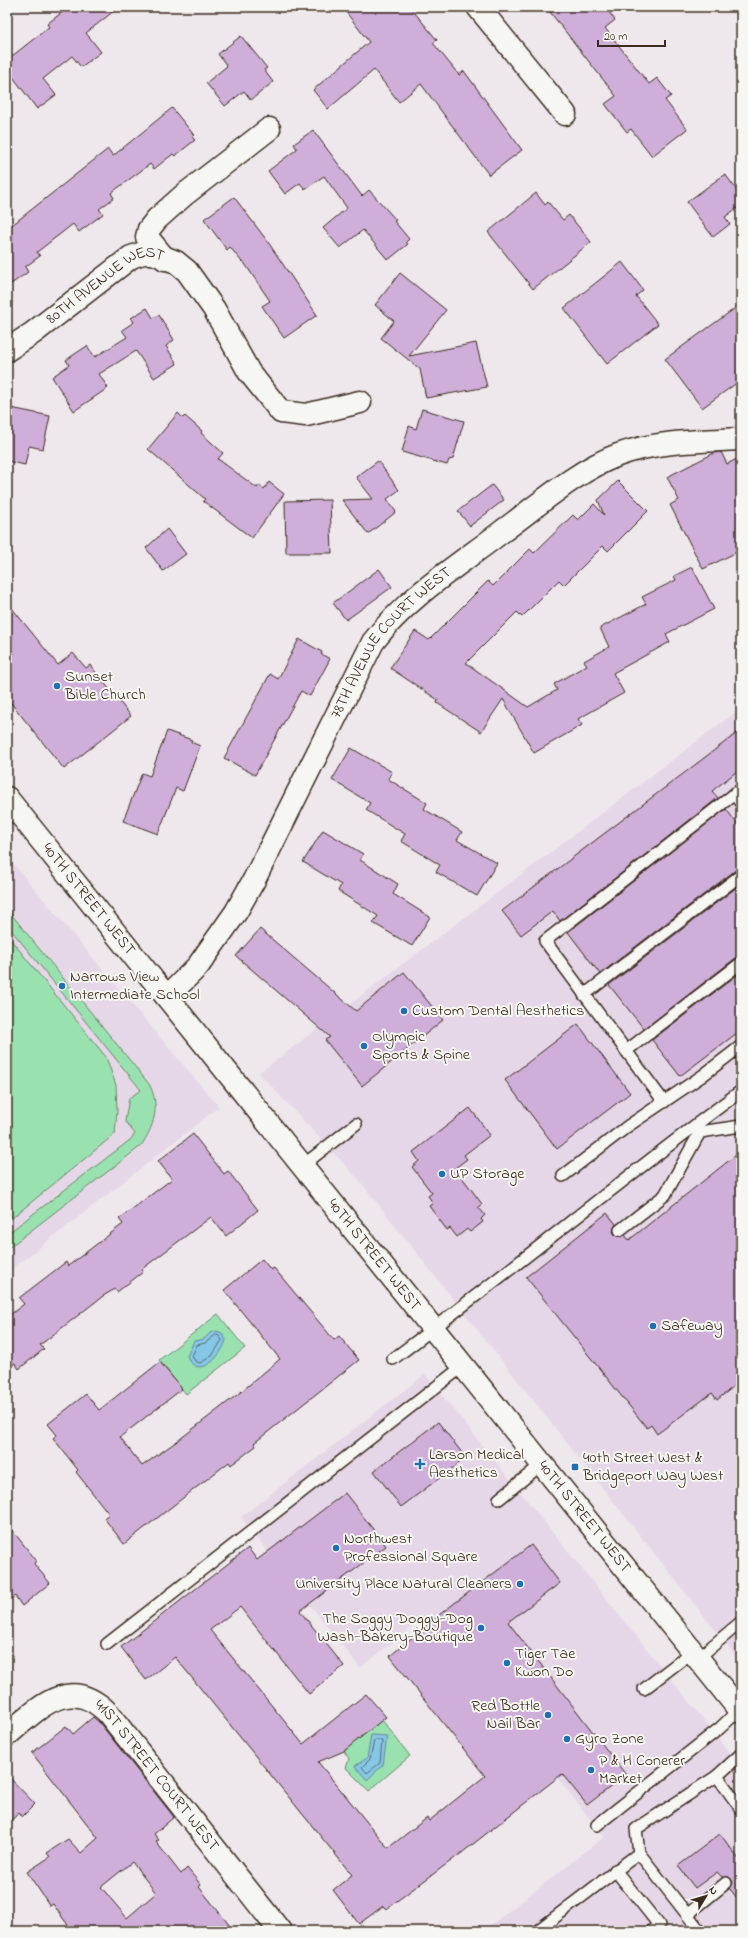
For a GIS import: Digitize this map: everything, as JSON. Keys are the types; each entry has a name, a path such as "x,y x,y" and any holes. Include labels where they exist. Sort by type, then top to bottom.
{"street":[{"path":"478,7 565,114"},
{"name":"80TH AVENUE WEST","path":"165,259 147,237 149,229 157,219 184,195 269,130"},
{"name":"80TH AVENUE WEST","path":"7,350 33,333 131,257 143,253 153,254 165,259"},
{"path":"165,259 176,262 187,271 214,310 249,372 281,412 306,415 360,402"},
{"name":"78TH AVENUE COURT WEST","path":"167,998 198,966 228,926 254,880 373,642 401,611 424,591 556,491 609,459 624,453 650,447 680,443 741,439"},
{"name":"40TH STREET WEST","path":"7,798 740,1711"},
{"name":"41ST STREET COURT WEST","path":"7,1735 47,1702 58,1697 68,1695 81,1696 97,1704 108,1713 280,1931"}],"lane":[{"path":"664,1102 545,941 739,795"},
{"path":"584,995 741,875"},
{"path":"626,1051 741,963"},
{"path":"563,1176 628,1126 702,1076 741,1046"},
{"path":"394,1359 698,1129 741,1091"},
{"path":"302,1166 356,1124"},
{"path":"698,1129 741,1126"},
{"path":"620,1230 665,1195 698,1129"},
{"path":"107,1644 463,1366"},
{"path":"499,1500 542,1464"},
{"path":"644,1689 741,1622"},
{"path":"597,1825 740,1711"},
{"path":"700,1931 639,1853 636,1830 717,1776 741,1754"},
{"path":"717,1776 741,1809"},
{"path":"537,1931 639,1853"},
{"path":"615,1870 659,1925 651,1931"},
{"path":"688,1914 726,1883"}],"shaded area":[{"path":"741,708 741,1663 359,1180 259,1073"},
{"name":"Narrows View Intermediate School","path":"11,861 219,1107 7,1273 7,864"},
{"path":"425,1374 741,1766 741,1931 483,1931 604,1837 429,1614 360,1668 241,1517"}],"green space":[{"path":"7,909 149,1084 155,1100 155,1108 152,1123 141,1146 7,1249 7,1234 130,1140 135,1134 125,1121 129,1098 141,1090 12,931 7,924"},
{"path":"7,935 106,1057 116,1085 117,1111 115,1134 7,1222"},
{"path":"218,1314 245,1348 186,1394 159,1360"},
{"path":"382,1720 410,1756 369,1791 346,1768 349,1759 344,1751"}],"water":[{"path":"216,1331 222,1333 226,1340 224,1346 215,1359 209,1364 203,1367 197,1367 187,1356 194,1341 204,1339 210,1333"},
{"path":"371,1735 387,1736 383,1765 367,1780 355,1766 367,1758"}],"building":[{"path":"69,7 119,7 86,33 101,52 81,67 72,56 43,79 56,95 37,109 7,69 7,60 49,27 47,24"},
{"path":"342,7 410,7 437,40 433,43 459,75 464,71 522,150 489,175 421,84 399,102 374,70 328,109 313,90 369,42"},
{"path":"546,7 605,7 615,20 605,28 649,84 657,78 671,96 665,100 687,129 652,156 631,129 627,132 605,104 616,96"},
{"path":"241,36 267,68 264,70 273,82 251,100 244,91 225,106 206,83 227,66 218,54"},
{"path":"172,108 194,135 192,137 195,140 175,156 173,154 154,169 150,164 111,193 114,198 99,209 103,214 79,232 73,224 37,252 40,256 25,267 28,272 7,287 7,229 108,149 113,156"},
{"path":"313,130 362,196 369,190 396,220 394,221 409,239 406,242 408,244 388,260 363,230 340,248 323,228 347,208 324,176 305,189 300,183 285,194 268,171 297,149 294,144"},
{"path":"725,174 741,196 741,205 725,217 730,224 713,237 687,202"},
{"path":"536,193 545,205 548,202 563,220 569,215 591,242 533,289 488,232"},
{"path":"234,197 268,242 317,315 284,338 262,306 270,301 243,261 242,262 230,247 227,250 204,219"},
{"path":"622,262 643,290 636,296 658,324 607,364 564,308"},
{"path":"400,273 446,310 409,356 476,343 487,387 426,398 420,369 381,338 394,321 375,305"},
{"path":"741,304 741,380 702,408 665,359"},
{"path":"147,308 153,318 159,315 174,340 166,346 177,364 154,378 136,351 99,374 108,388 74,411 52,377 69,365 66,360 87,346 95,357 127,337 122,330 134,322 131,318"},
{"path":"11,408 50,416 43,449 29,446 25,465 7,461 7,428"},
{"path":"422,409 464,421 453,459 449,460 447,465 402,452 409,426 416,429"},
{"path":"178,413 183,418 185,416 202,431 201,433 223,453 218,459 257,488 259,485 264,489 269,482 284,494 252,538 203,501 205,499 148,449"},
{"path":"721,452 727,464 741,457 741,550 703,569 670,505 679,500 667,477 714,453"},
{"path":"378,461 399,490 387,499 396,512 368,534 342,500 373,499 356,477"},
{"path":"618,481 648,511 608,551 603,546 564,585 559,580 522,617 517,612 466,663 528,707 557,690 554,684 587,665 584,661 609,647 600,628 646,604 642,597 676,580 674,576 692,567 714,609 666,634 670,642 613,673 624,693 578,719 582,725 534,753 503,699 481,732 437,703 438,700 390,668 415,631 429,640 488,581 493,586 530,549 534,553 573,515 578,520 594,504 604,515 598,500"},
{"path":"492,485 504,500 470,526 458,511"},
{"path":"330,500 332,553 286,553 285,501"},
{"path":"167,529 186,554 163,571 146,548"},
{"path":"379,569 392,587 346,620 333,603"},
{"name":"Sunset Bible Church","path":"7,602 58,665 73,653 86,668 90,665 131,716 64,769 7,698"},
{"path":"299,639 322,652 321,654 330,659 310,696 301,691 255,775 224,758 270,674 278,679"},
{"path":"741,730 741,768 712,791 718,798 560,921 553,911 521,935 502,911"},
{"path":"167,731 192,740 191,742 200,746 183,791 176,788 158,834 123,821 142,773 150,776"},
{"path":"351,748 392,772 388,779 427,803 424,809 462,832 457,840 497,863 477,896 436,872 440,865 401,841 405,834 366,810 370,803 332,780"},
{"path":"726,809 741,829 741,868 737,869 600,974 568,932"},
{"path":"323,830 363,854 360,860 398,884 393,894 430,917 412,946 373,923 378,916 338,891 341,885 303,862"},
{"path":"741,884 741,956 737,957 644,1029 609,985"},
{"path":"260,929 356,1011 404,972 443,1020 362,1086 325,1040 330,1037 236,956"},
{"path":"741,972 741,1030 680,1076 652,1040"},
{"path":"578,1024 630,1093 557,1149 505,1080"},
{"name":"UP Storage","path":"470,1108 490,1135 464,1155 467,1159 455,1168 482,1204 478,1207 485,1215 481,1219 483,1222 470,1232 467,1229 457,1237 450,1228 447,1230 429,1206 433,1203 428,1196 432,1193 412,1167 419,1161 413,1152"},
{"path":"193,1134 224,1174 228,1171 258,1210 226,1236 211,1217 142,1269 143,1272 117,1292 115,1289 103,1296 40,1345 44,1349 19,1369 15,1363 7,1369 7,1317 24,1304 19,1298 66,1262 68,1266 123,1224 119,1219 172,1179 158,1161"},
{"name":"Safeway","path":"741,1151 741,1376 739,1382 717,1400 712,1393 657,1434 651,1425 647,1428 526,1277 607,1213 616,1224 613,1231 615,1235 621,1237 625,1235 629,1240"},
{"path":"262,1259 271,1270 274,1268 334,1340 339,1336 359,1360 254,1443 256,1446 231,1465 229,1462 124,1544 104,1518 109,1514 76,1472 78,1470 53,1438 57,1435 48,1424 86,1394 99,1410 160,1362 182,1389 120,1437 142,1466 180,1439 242,1391 280,1359 224,1290"},
{"name":"Larson Medical Aesthetics","path":"438,1422 466,1458 401,1507 374,1471"},
{"path":"345,1493 386,1546 300,1611 344,1666 309,1694 240,1607 210,1630 303,1744 366,1694 386,1717 344,1751 318,1762 388,1848 427,1818 429,1821 485,1776 390,1656 439,1615 531,1545 560,1583 508,1622 626,1775 587,1805 562,1774 463,1852 386,1909 383,1906 359,1924 333,1890 352,1875 175,1657 146,1680 121,1647 248,1548 257,1560"},
{"path":"7,1524 36,1560 34,1564 50,1583 22,1606 15,1596 7,1602"},
{"path":"93,1717 99,1722 174,1817 154,1834 159,1840 156,1842 181,1874 187,1868 201,1885 199,1887 234,1931 72,1931 53,1904 50,1906 27,1872 50,1857 47,1853 68,1839 81,1853 98,1838 32,1753 66,1726 73,1734","holes":["132,1862 156,1893 127,1918 101,1887"]},
{"path":"7,1775 35,1804 22,1817 19,1813 7,1824"},
{"path":"720,1834 741,1862 741,1903 730,1889 733,1882 729,1877 722,1877 717,1872 695,1888 678,1866"}],"place":[{"name":"Sunset Bible Church","path":"57,686"},
{"name":"Narrows View Intermediate School","path":"62,986"},
{"name":"Custom Dental Aesthetics","path":"404,1011"},
{"name":"Olympic Sports & Spine","path":"364,1046"},
{"name":"UP Storage","path":"442,1174"},
{"name":"Safeway","path":"653,1326"},
{"name":"Larson Medical Aesthetics","path":"420,1464"},
{"name":"40th Street West & Bridgeport Way West","path":"575,1467"},
{"name":"Northwest Professional Square","path":"336,1548"},
{"name":"University Place Natural Cleaners","path":"520,1584"},
{"name":"The Soggy Doggy-Dog Wash-Bakery-Boutique","path":"481,1628"},
{"name":"Tiger Tae Kwon Do","path":"507,1663"},
{"name":"Red Bottle Nail Bar","path":"548,1715"},
{"name":"Gyro Zone","path":"567,1739"},
{"name":"P & H Conerer Market","path":"591,1770"}]}
